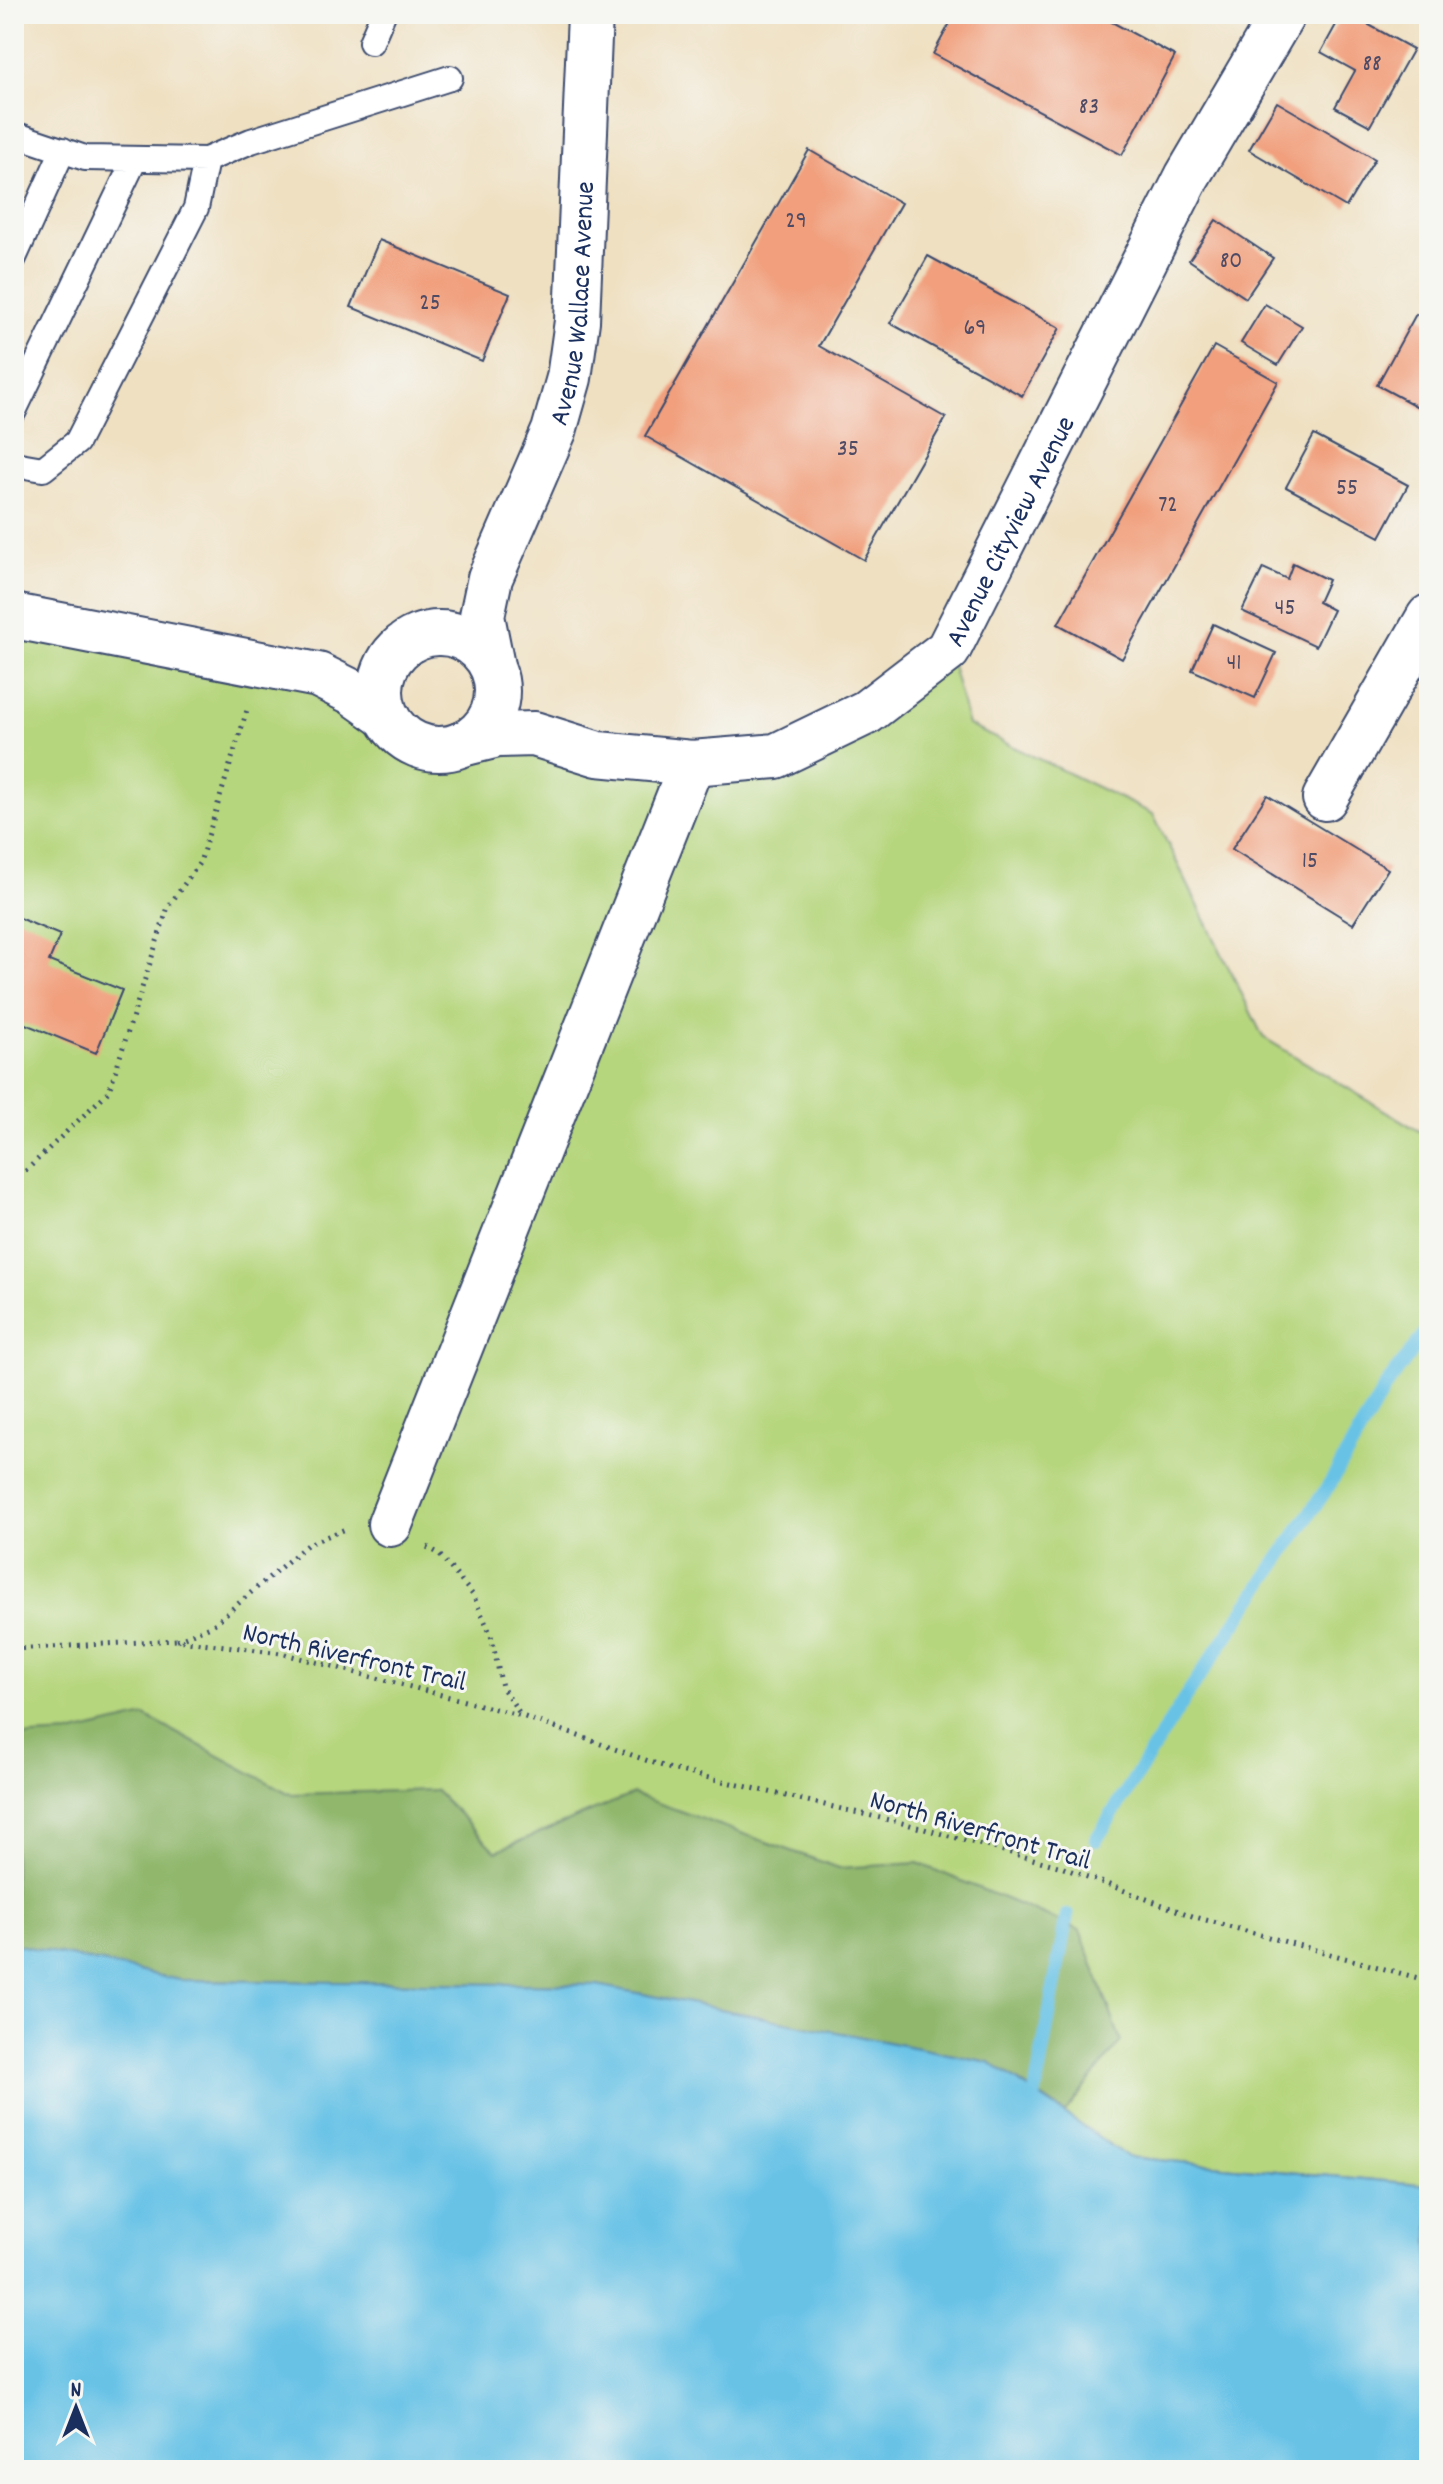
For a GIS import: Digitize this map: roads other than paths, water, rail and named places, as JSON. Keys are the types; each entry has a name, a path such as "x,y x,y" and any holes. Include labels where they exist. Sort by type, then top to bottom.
{"street":[{"name":"Avenue Wallace Avenue","path":"414,641 452,621 471,605 490,578 554,431 569,378 577,321 590,14"},
{"name":"Avenue Cityview Avenue","path":"462,744 498,735 534,734 598,754 692,763 776,756 867,712 948,650 1187,177 1283,14"},
{"name":"Avenue Wallace Avenue","path":"490,578 482,616 494,675"},
{"path":"14,616 318,675 352,692 386,716"},
{"path":"1325,798 1429,617"},
{"path":"318,675 362,668 414,641 448,633 465,639 481,650 512,713 534,734"},
{"path":"414,641 381,680 381,698 386,716 396,731 410,742 445,749 478,735 489,721 496,704 494,675"},
{"path":"390,1524 692,763"}],"lane":[{"path":"371,42 383,14"},
{"path":"14,134 85,158 206,160 251,141 450,78"},
{"path":"14,258 63,150"},
{"path":"14,411 135,159"},
{"path":"14,464 43,469 77,442 196,208 206,160"}],"water":[{"path":"14,1944 179,1980 597,1985 989,2062 1128,2157 1429,2185 1429,2470 14,2470"}],"waterway":[{"path":"1096,1840 1191,1689 1330,1484 1386,1386 1429,1328"},
{"path":"1032,2111 1067,1915"}]}
